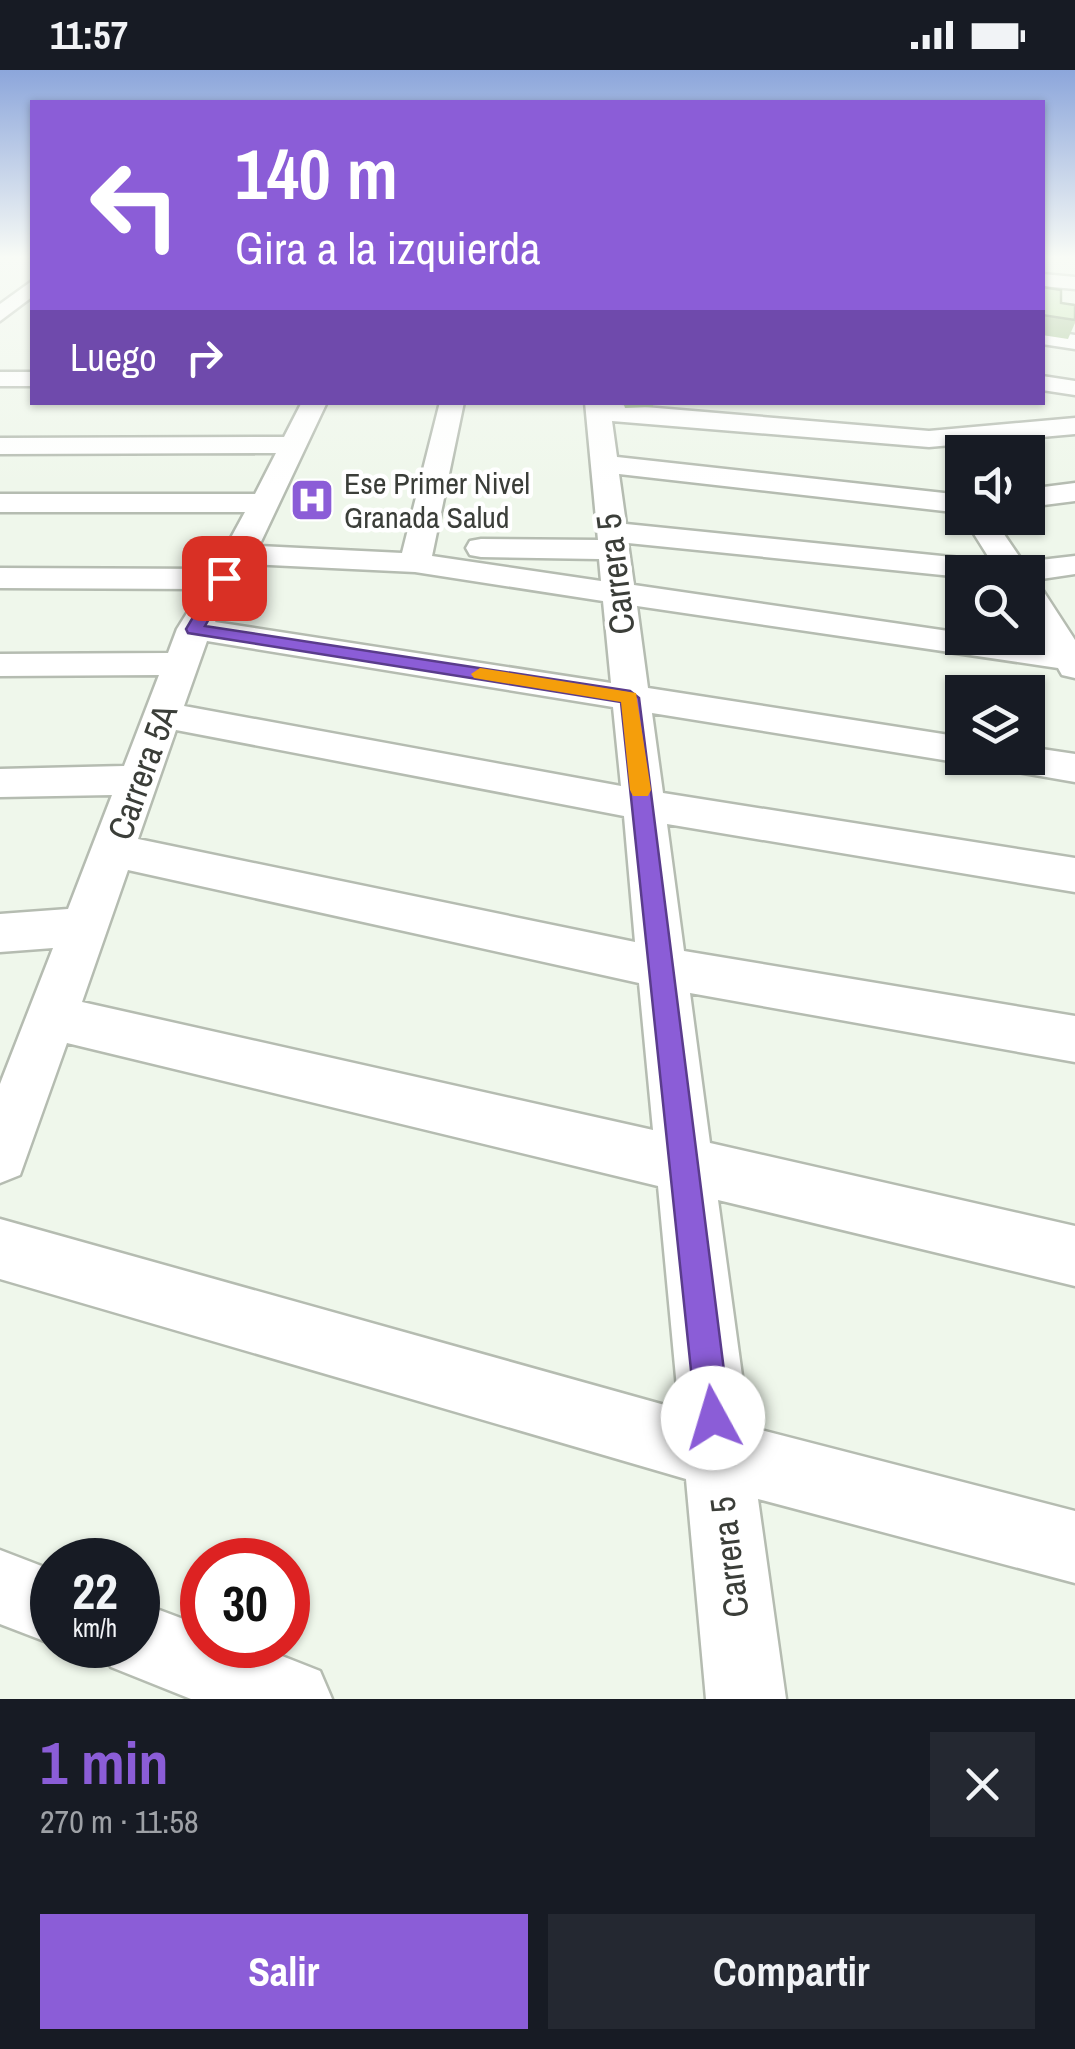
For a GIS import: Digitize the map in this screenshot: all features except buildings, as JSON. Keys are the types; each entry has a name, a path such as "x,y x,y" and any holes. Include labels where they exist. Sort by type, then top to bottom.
{"street":[{"path":"1045,337 1075,342"},
{"path":"0,379 30,379"},
{"path":"1045,383 1075,388"},
{"path":"0,389 30,389"},
{"name":"Carrera 5A","path":"3,1140 188,646 314,405"},
{"path":"417,555 451,405"},
{"path":"597,407 921,429 1075,426"},
{"name":"Carrera 5","path":"597,407 746,1699"},
{"path":"921,429 945,467"},
{"path":"0,446 294,445"},
{"path":"603,464 945,484"},
{"path":"1045,496 1075,492"},
{"path":"0,502 264,503"},
{"path":"0,578 417,555 945,570"},
{"path":"614,558 1074,662"},
{"path":"1045,568 1075,564"},
{"path":"1045,618 1074,662"},
{"path":"0,666 188,646 630,698 945,747"},
{"path":"163,715 642,805 1075,874"},
{"path":"1045,764 1075,768"},
{"path":"0,782 135,791"},
{"path":"0,805 135,791"},
{"path":"113,850 661,968 1075,1040"},
{"path":"0,933 84,927"},
{"path":"52,1017 1075,1256"},
{"path":"0,1249 718,1454 1075,1547"},
{"path":"0,1587 30,1599"},
{"path":"160,1648 292,1699"}],"slow traffic":[{"path":"480,674 630,698 640,790"}],"place":[{"name":"Ese Primer Nivel Granada Salud","path":"312,500"}],"route":[{"path":"224,578 194,629 630,698 713,1418"}]}
